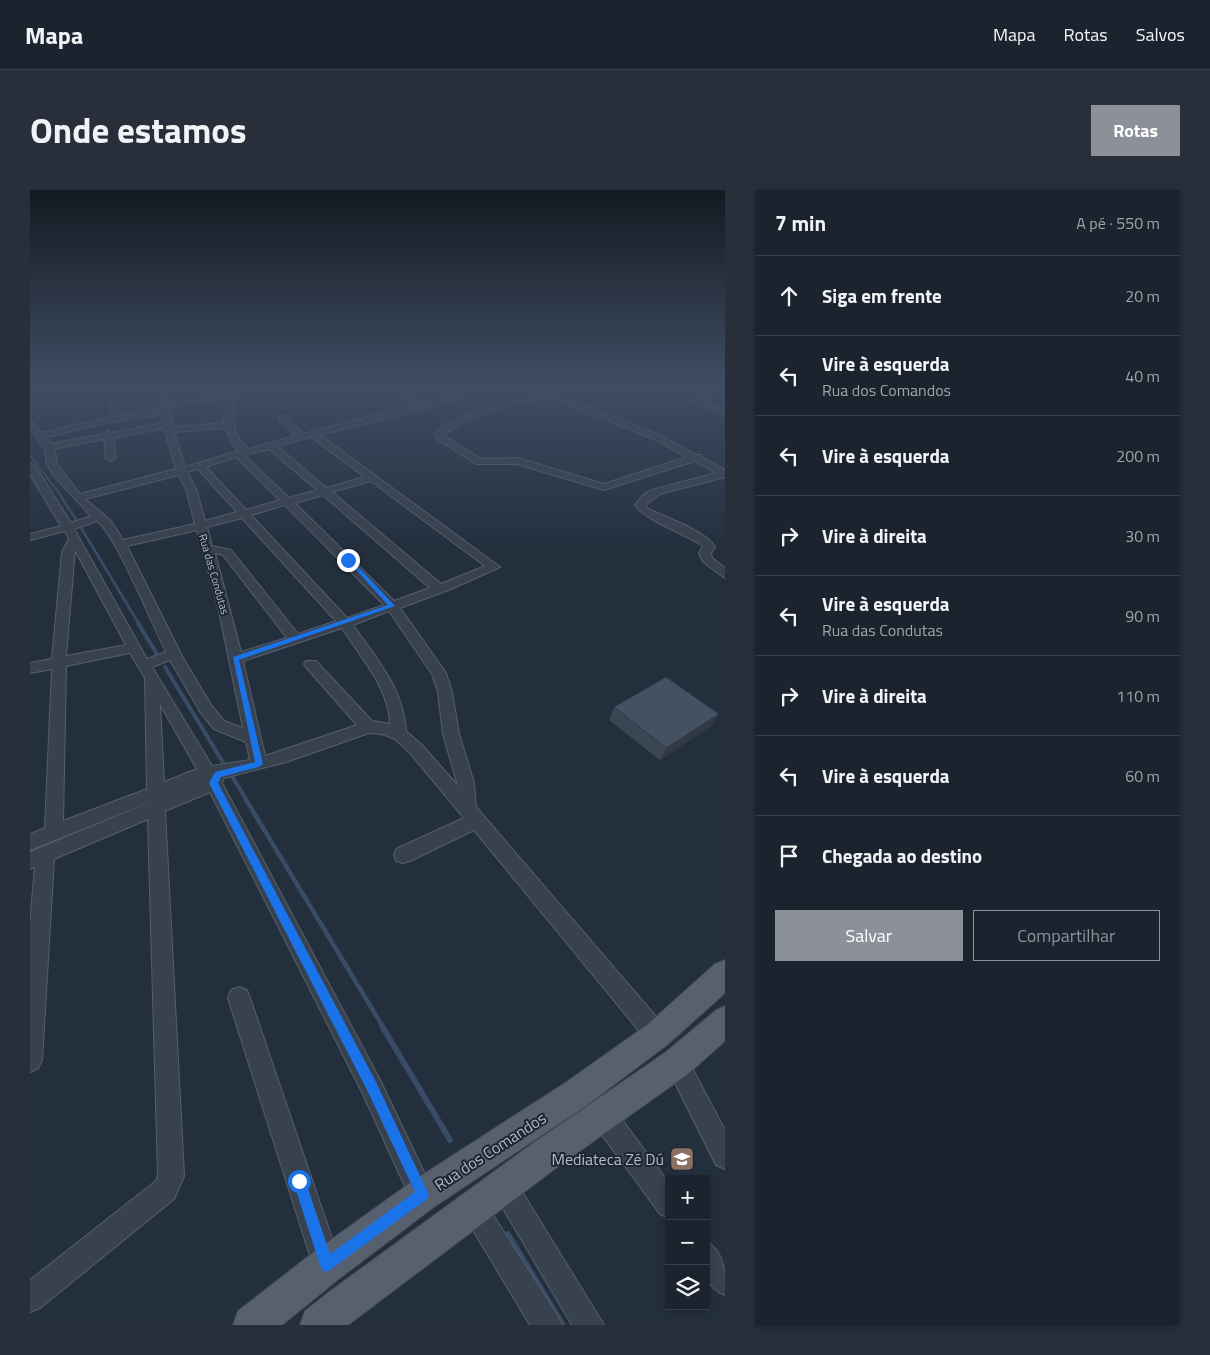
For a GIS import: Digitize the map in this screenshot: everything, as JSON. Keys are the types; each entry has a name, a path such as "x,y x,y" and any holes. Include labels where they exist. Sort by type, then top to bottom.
{"main road":[{"name":"Rua dos Comandos","path":"252,1325 327,1265 422,1195 576,1094 657,1035 725,974"},
{"path":"336,1318 474,1208 723,1029"}],"street":[{"path":"42,440 52,453 52,464 58,476 89,510 107,523 120,544 174,654 206,709 219,725 253,738"},
{"path":"49,447 81,440"},
{"path":"109,440 111,458"},
{"name":"Rua das Condutas","path":"172,440 182,472 191,489 225,611 259,764"},
{"path":"235,440 242,453 286,502 325,537 392,606 435,667 443,683 450,734 466,784 472,814"},
{"path":"79,497 182,472 242,453 294,440"},
{"path":"236,658 345,623 494,567 322,440"},
{"path":"443,440 479,462 513,460 604,487 698,458"},
{"path":"659,440 698,458 725,474"},
{"path":"270,446 439,588"},
{"path":"30,466 73,530 147,671 213,776 372,1086 422,1195"},
{"path":"200,466 345,623 389,689 397,710 398,732"},
{"path":"725,474 656,492 648,496 640,504 644,511 689,532 708,544 709,547 705,553 707,560 725,574"},
{"path":"120,544 200,526 372,478"},
{"path":"30,543 73,530 98,517"},
{"path":"30,537 73,530"},
{"path":"54,832 59,662 68,552 73,530"},
{"path":"207,548 227,552 295,640"},
{"path":"30,668 134,648"},
{"path":"147,671 174,654"},
{"path":"310,664 368,728"},
{"path":"30,1298 166,1190 171,1176 156,800 147,671"},
{"path":"35,853 213,776 259,764 368,728 378,727 398,732 416,748 657,1035"},
{"path":"30,1060 35,853 54,832 156,800"},
{"path":"403,855 472,814"},
{"path":"239,998 327,1265"},
{"path":"677,1063 725,1156"},
{"path":"603,1115 665,1200"},
{"path":"504,1186 589,1325"},
{"path":"474,1208 547,1325"},
{"path":"710,1261 725,1281"}],"building":[{"path":"666,677 719,714 666,748 614,707"}],"waterway":[{"path":"30,455 57,491"},
{"path":"56,489 77,521"},
{"path":"80,526 139,624"},
{"path":"138,623 158,656"},
{"path":"165,667 224,764"},
{"path":"232,776 246,799"},
{"path":"245,798 383,1027"},
{"path":"382,1026 450,1140"},
{"path":"508,1234 563,1325"}],"place":[{"name":"Mediateca Zé Dú","path":"682,1159"}],"route":[{"path":"299,1181 327,1265 422,1195 372,1086 214,783 218,774 259,764 236,658 392,606 348,560"}]}
